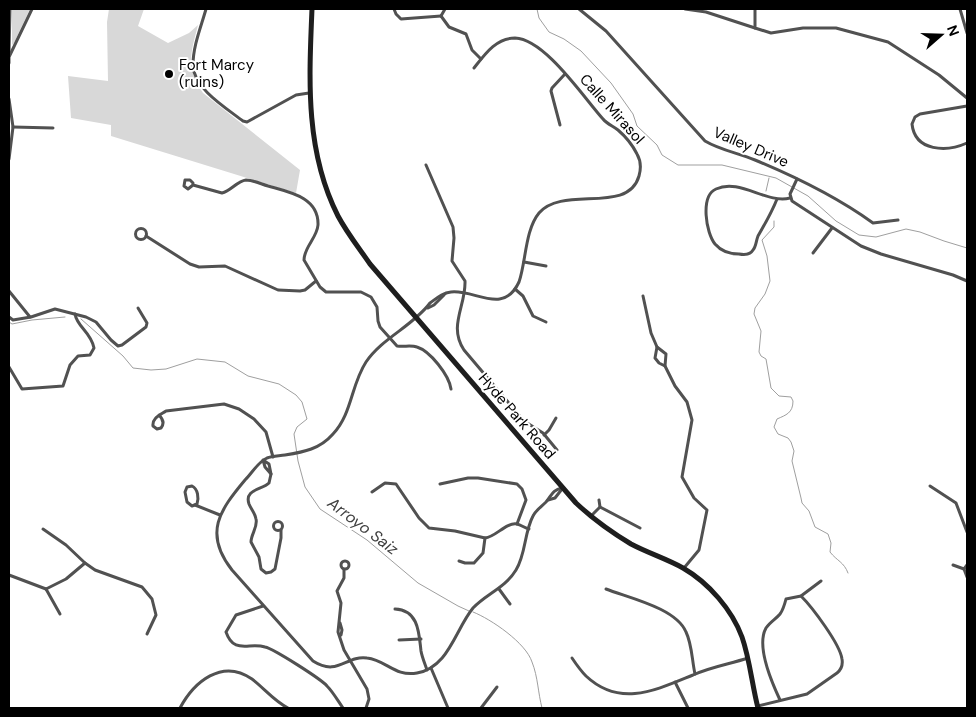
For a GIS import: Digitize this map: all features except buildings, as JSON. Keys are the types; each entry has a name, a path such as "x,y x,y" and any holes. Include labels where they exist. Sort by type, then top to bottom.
{"main road":[{"name":"Hyde Park Road","path":"312,9 309,93 315,150 325,185 348,233 370,264 562,488 591,516 632,544 684,569 704,584 722,602 732,616 742,636 758,707"}],"street":[{"path":"9,63 10,9"},
{"path":"10,57 32,9"},
{"path":"206,9 194,52 193,67 201,86 216,100 245,122 253,120 296,95 309,93"},
{"path":"394,9 401,19 441,16"},
{"path":"441,16 446,9"},
{"name":"Valley Drive","path":"580,9 606,31 702,139 714,146 756,160 797,179 844,203 873,223 898,220"},
{"path":"684,9 706,12 771,33 803,28 836,28 888,42 939,75 967,98"},
{"path":"755,9 755,28"},
{"path":"960,9 967,33"},
{"path":"441,16 449,27 466,34 472,50 482,59"},
{"name":"Calle Mirasol","path":"474,68 492,47 502,40 514,38 525,40 535,45 580,90 604,121 618,129 634,148 639,158 640,173 633,188 621,195 552,203 537,215 531,227 519,282 515,289"},
{"path":"560,125 551,91 565,74"},
{"path":"9,99 13,127 9,159"},
{"path":"967,106 920,114 915,117 912,124 917,138 927,147 951,149 967,143"},
{"path":"13,127 53,128"},
{"path":"426,164 453,227 452,261 465,282 457,325 461,346 524,421 544,435 557,450"},
{"path":"797,179 790,198 794,204 856,244 876,253 953,275 967,281"},
{"path":"193,185 222,193 241,182 249,180 307,200 316,212 318,228 304,258 321,289 328,293 361,292 370,295 376,305 379,325 390,339 399,346 415,346 428,353 448,377 451,389"},
{"path":"778,199 757,239 754,250 750,253 731,253 722,250 715,244 709,231 706,206 710,192 721,187 733,187 778,199 790,198"},
{"path":"813,253 832,228"},
{"path":"146,236 190,264 199,267 225,266 278,290 305,290 316,281"},
{"path":"524,262 546,266"},
{"path":"546,322 532,316 523,296 515,289 508,296 496,299 454,292 445,294 371,356 362,368 346,414 336,431 321,444 303,452 263,460 229,499 220,515 217,533 222,555 229,567 312,661 320,665 333,667 360,658 367,658 393,670 414,673 429,669 444,655 473,609 509,579 517,568 534,514 548,500 552,492 562,488"},
{"path":"9,291 31,317"},
{"path":"643,296 656,348 655,358 665,366"},
{"path":"9,317 14,320 31,317 55,309 75,314 96,322 118,346 146,327 144,318 138,308"},
{"path":"9,367 22,389 63,386 70,365 78,356 90,355 94,348 92,340 76,320 75,314"},
{"path":"656,348 666,354 665,366 675,386 687,402 692,420 682,478 694,498 707,510 699,550 684,569"},
{"path":"159,415 166,411 224,404 239,408 254,419 266,432 273,457"},
{"path":"544,435 556,418"},
{"path":"263,460 264,467 271,474 269,483 253,491 248,500 256,521 251,542 260,557 262,569 266,573 272,572 275,569 281,530"},
{"path":"440,484 468,478 478,478 517,484 522,489 526,500 517,524"},
{"path":"372,492 385,483 396,484 419,518 429,528 455,531 486,538 495,535 510,525 517,524 529,529"},
{"path":"195,505 198,501 196,490 194,487 189,486 185,490 186,500 189,505 195,505 220,515"},
{"path":"930,486 956,503 967,532"},
{"path":"548,500 555,498 562,488"},
{"path":"598,500 600,507 640,528"},
{"path":"591,516 600,507"},
{"path":"43,528 95,570 142,587 152,599 156,615 147,634"},
{"path":"459,561 465,564 474,563 482,554 486,538"},
{"path":"46,589 66,579 85,563"},
{"path":"953,565 966,567 967,577"},
{"path":"344,570 344,578 337,591 341,602 340,623 342,630 340,636 350,661 367,689 369,699 366,708"},
{"path":"9,575 46,589 60,614"},
{"path":"780,700 770,676 763,644 764,634 769,624 780,614 786,599 802,596 821,582"},
{"path":"499,589 510,604"},
{"path":"606,589 663,610 680,620 687,633 695,674"},
{"path":"758,707 809,693 837,673 842,667 840,652 816,611 802,596"},
{"path":"263,606 236,616 226,632 229,640 238,646 262,646 273,650 327,685 343,708"},
{"path":"395,609 405,612 418,627 422,653 448,708"},
{"path":"399,640 420,639"},
{"path":"572,658 585,675 599,686 615,692 631,694 651,691 695,674 748,658"},
{"path":"180,708 197,684 211,675 228,672 237,673 252,680 278,703 288,708"},
{"path":"676,682 688,708"},
{"path":"481,708 497,687"}],"shaded area":[{"path":"12,9 30,9 12,45"},
{"path":"109,9 144,9 138,26 168,43 189,33 198,25 191,60 197,84 203,93 300,170 296,193 111,136 111,125 71,118 68,76 108,81 107,22"}],"waterway":[{"path":"537,9 539,18 549,32 564,39 581,51 611,83 633,114 637,126 657,145 662,155 678,165 722,165 776,178 808,196 836,221 859,235 876,237 906,229 967,248"},
{"path":"766,191 769,178"},
{"path":"774,221 774,227 762,240 767,256 770,281 765,294 755,308 754,314 761,331 759,352 766,359 771,388 779,396 791,397 793,401 790,411 777,419 774,427 778,434 788,438 791,442 794,451 792,461 802,503 809,511 815,527 828,534 831,543 830,552 848,573"},
{"name":"Arroyo Saiz","path":"9,322 12,324 65,317"},
{"name":"Arroyo Saiz","path":"81,319 123,356 133,368 166,369 197,359 225,362 248,376 279,384 296,395 302,402 307,419 297,427 294,434 298,461 305,487 320,509 367,540 418,583 469,611"},
{"name":"Arroyo Saiz","path":"473,612 507,632 523,647 536,673 542,708"}],"place":[{"name":"Fort Marcy (ruins)","path":"169,74"}]}
